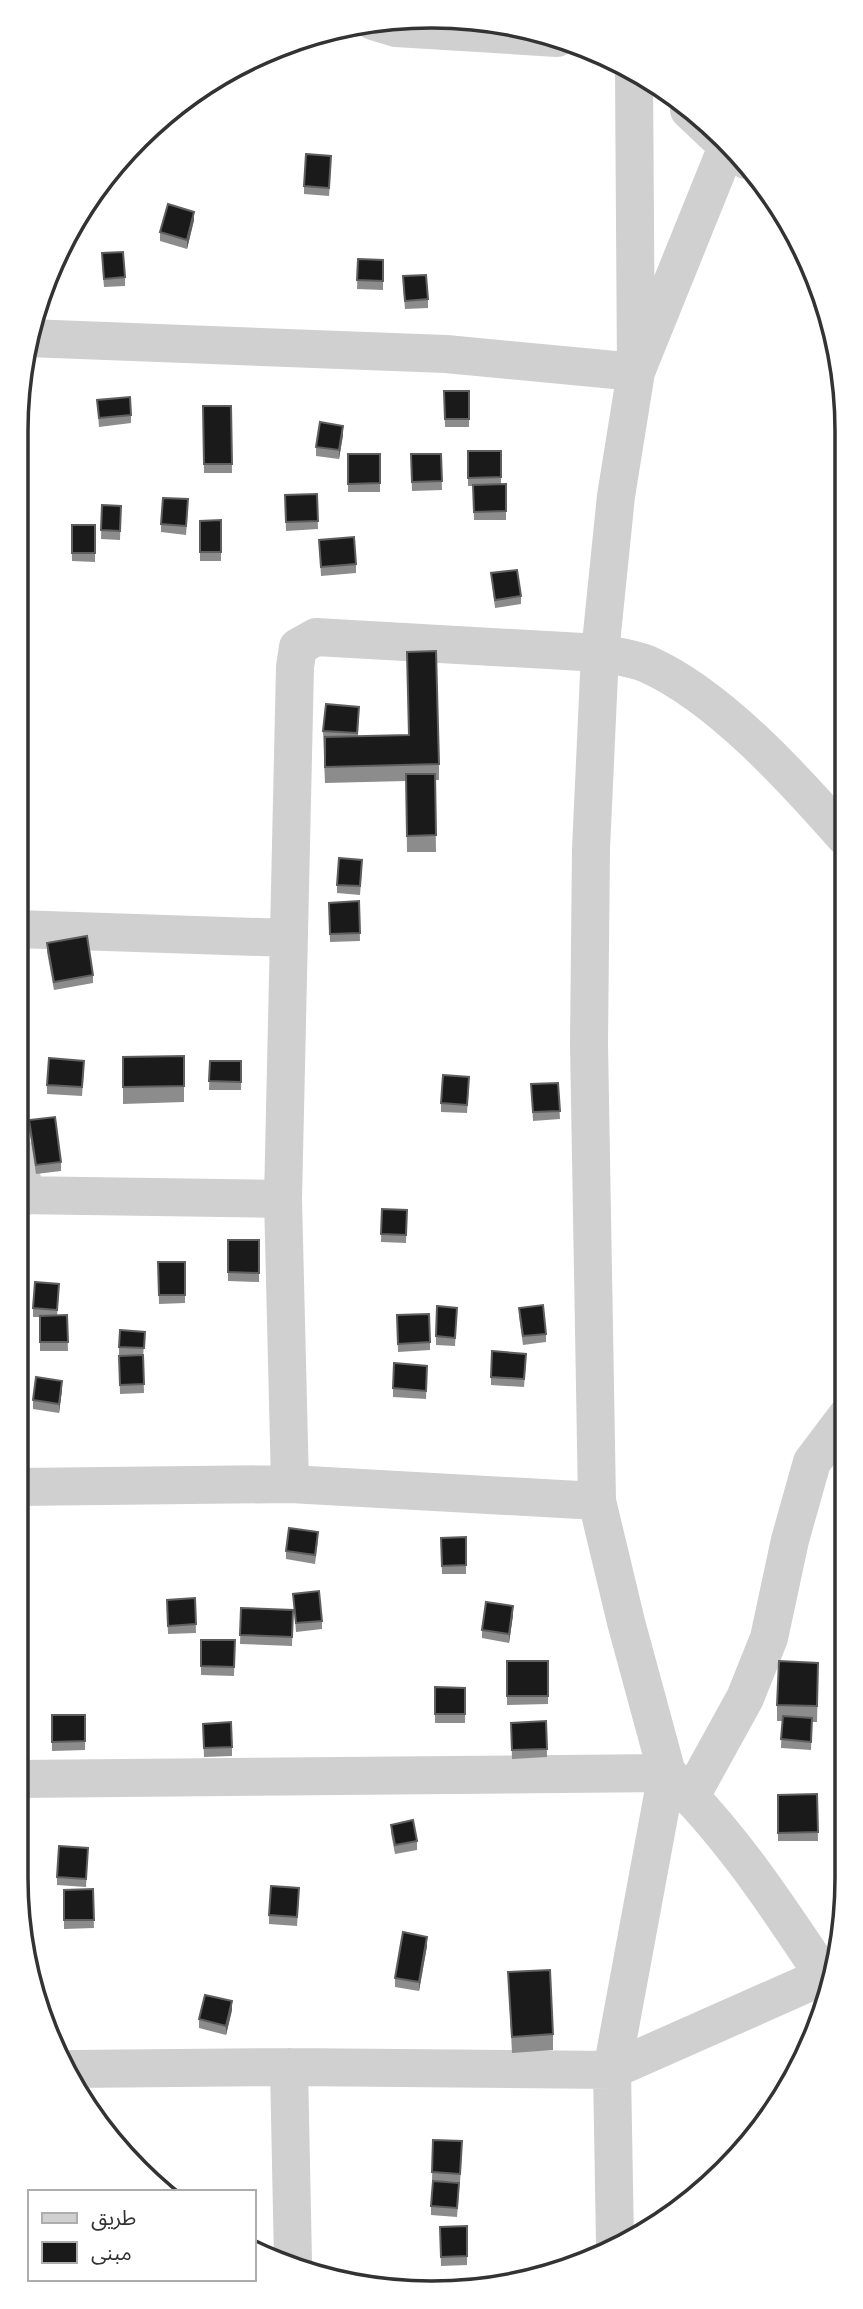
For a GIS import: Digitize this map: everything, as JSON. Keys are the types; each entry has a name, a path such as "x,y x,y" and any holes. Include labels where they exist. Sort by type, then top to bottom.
{"street":[{"path":"409,29 503,35"},
{"path":"634,83 635,372 616,496 600,653 591,849 589,1044 597,1501 626,1622 659,1738 679,1784 758,1878 824,1968"},
{"path":"635,372 730,159"},
{"path":"39,338 446,354 635,372"},
{"path":"290,1484 283,1199 295,667 298,647 316,637 600,653 646,664 685,686 744,732 835,827"},
{"path":"28,929 289,938"},
{"path":"28,1196 283,1199"},
{"path":"615,2236 612,2070 679,1784 745,1698 769,1638 790,1540 811,1462 835,1431"},
{"path":"28,1487 290,1484 597,1501"},
{"path":"28,1779 679,1784"},
{"path":"77,2069 289,2067 612,2070 822,1978"},
{"path":"289,2067 293,2256"}],"building":[{"path":"306,154 331,156 329,188 304,186"},
{"path":"168,204 194,212 187,240 160,232"},
{"path":"123,252 125,277 104,279 102,253"},
{"path":"358,259 383,260 383,281 357,280"},
{"path":"426,275 428,299 405,301 403,276"},
{"path":"444,391 469,391 469,419 445,419"},
{"path":"130,397 131,415 99,418 97,400"},
{"path":"203,406 231,406 232,464 204,464"},
{"path":"320,422 343,426 339,450 316,447"},
{"path":"468,451 501,451 501,477 468,478"},
{"path":"348,454 380,454 380,483 348,484"},
{"path":"411,454 441,454 442,481 412,482"},
{"path":"506,484 506,511 474,512 473,485"},
{"path":"317,494 318,521 286,522 285,495"},
{"path":"163,498 188,499 186,526 161,524"},
{"path":"102,505 121,506 120,531 101,530"},
{"path":"221,520 221,552 200,552 200,521"},
{"path":"72,525 95,525 95,553 72,553"},
{"path":"354,537 356,564 321,567 319,540"},
{"path":"517,570 521,596 495,600 491,573"},
{"path":"436,651 439,764 325,767 325,737 409,735 407,652"},
{"path":"326,704 359,707 357,733 323,731"},
{"path":"406,774 435,774 436,835 407,836"},
{"path":"339,858 362,860 360,886 337,885"},
{"path":"359,901 360,933 330,934 329,903"},
{"path":"87,936 93,975 54,982 47,943"},
{"path":"184,1056 184,1086 123,1087 123,1057"},
{"path":"49,1058 84,1061 82,1087 47,1085"},
{"path":"210,1061 241,1061 241,1082 209,1081"},
{"path":"443,1075 469,1077 467,1105 441,1103"},
{"path":"558,1083 560,1111 533,1112 531,1084"},
{"path":"55,1117 61,1162 36,1165 29,1120"},
{"path":"382,1209 407,1210 406,1235 381,1234"},
{"path":"228,1240 259,1240 259,1273 228,1272"},
{"path":"158,1262 185,1262 185,1295 159,1295"},
{"path":"35,1282 59,1284 57,1310 33,1308"},
{"path":"543,1305 546,1334 523,1336 519,1308"},
{"path":"437,1306 457,1308 455,1338 436,1336"},
{"path":"429,1314 430,1342 398,1344 397,1315"},
{"path":"67,1315 68,1342 40,1342 40,1316"},
{"path":"120,1330 145,1332 144,1348 119,1347"},
{"path":"492,1351 526,1354 524,1379 491,1377"},
{"path":"143,1355 144,1384 120,1385 119,1356"},
{"path":"394,1363 427,1366 426,1391 393,1388"},
{"path":"36,1377 62,1381 59,1404 33,1400"},
{"path":"289,1528 318,1532 315,1555 286,1551"},
{"path":"466,1537 466,1565 442,1566 441,1538"},
{"path":"319,1591 322,1621 296,1623 293,1594"},
{"path":"195,1598 196,1624 168,1626 167,1600"},
{"path":"486,1602 513,1606 509,1634 482,1630"},
{"path":"241,1608 293,1610 292,1637 240,1635"},
{"path":"201,1640 235,1640 234,1667 201,1666"},
{"path":"507,1661 548,1661 548,1696 507,1696"},
{"path":"779,1661 818,1663 817,1706 777,1705"},
{"path":"435,1687 465,1688 465,1714 435,1714"},
{"path":"52,1715 85,1715 85,1741 52,1742"},
{"path":"783,1716 812,1718 811,1742 781,1739"},
{"path":"546,1721 547,1749 512,1750 511,1723"},
{"path":"231,1722 232,1747 204,1748 203,1724"},
{"path":"817,1794 818,1832 778,1833 778,1795"},
{"path":"413,1820 417,1841 395,1845 391,1825"},
{"path":"59,1846 88,1848 86,1879 57,1877"},
{"path":"271,1886 299,1888 297,1917 269,1915"},
{"path":"93,1889 94,1920 64,1920 64,1890"},
{"path":"403,1932 427,1937 419,1982 395,1978"},
{"path":"550,1970 553,2034 512,2037 508,1972"},
{"path":"205,1995 232,2001 226,2026 199,2019"},
{"path":"433,2140 462,2141 460,2174 432,2172"},
{"path":"433,2181 459,2183 457,2208 431,2206"},
{"path":"467,2226 467,2256 441,2257 440,2227"}]}
